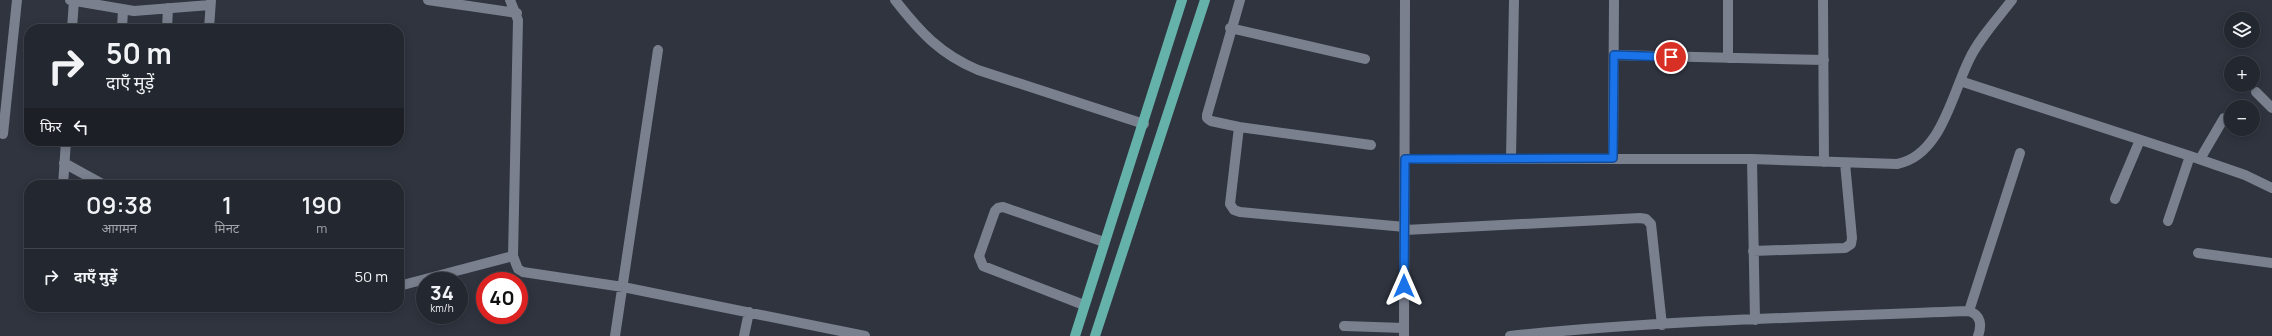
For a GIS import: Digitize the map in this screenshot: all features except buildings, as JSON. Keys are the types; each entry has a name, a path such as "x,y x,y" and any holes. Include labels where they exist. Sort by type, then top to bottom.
{"main road":[{"path":"1075,336 1104,242 1144,124 1182,0"},
{"path":"1095,336 1204,0"}],"street":[{"path":"3,134 17,0"},
{"path":"70,0 120,6 134,11 210,2 209,24"},
{"path":"72,24 74,0"},
{"path":"428,0 517,13"},
{"path":"510,0 517,13 518,20 513,256 518,269 523,272 622,287 865,336"},
{"path":"895,0 919,31 957,61 978,70 1144,124"},
{"path":"1240,0 1230,28 1207,115 1211,121 1239,127 1371,145"},
{"path":"1344,326 1404,332 1405,0"},
{"path":"1511,158 1514,0"},
{"path":"1613,158 1614,0"},
{"path":"1728,0 1728,58"},
{"path":"1823,0 1824,162"},
{"path":"1405,159 1752,159 1845,163 1906,163 1936,138 1969,58 2012,0"},
{"path":"120,6 122,24"},
{"path":"168,8 168,24"},
{"path":"1230,28 1365,59"},
{"path":"615,336 658,50"},
{"path":"1614,55 1824,60"},
{"path":"1960,81 2195,158 2244,175 2272,188"},
{"path":"2256,92 2272,108"},
{"path":"2168,221 2195,158 2224,118"},
{"path":"1239,127 1230,204 1234,210 1240,212 1405,228 1640,218 1646,219 1651,224 1662,325"},
{"path":"2115,199 2140,140"},
{"path":"63,180 66,146"},
{"path":"1969,311 2020,153"},
{"path":"1752,159 1755,320"},
{"path":"64,163 95,180"},
{"path":"1753,251 1845,248 1851,244 1852,238 1845,163"},
{"path":"1084,304 983,266 979,256 995,212 998,208 1003,207 1104,242"},
{"path":"2198,253 2272,263"},
{"path":"404,285 513,256"},
{"path":"1510,336 1662,325 1969,311 1979,317 1981,323 1978,336"},
{"path":"744,336 750,312"}],"route":[{"path":"1404,286 1405,159 1613,158 1614,55 1671,57"}]}
